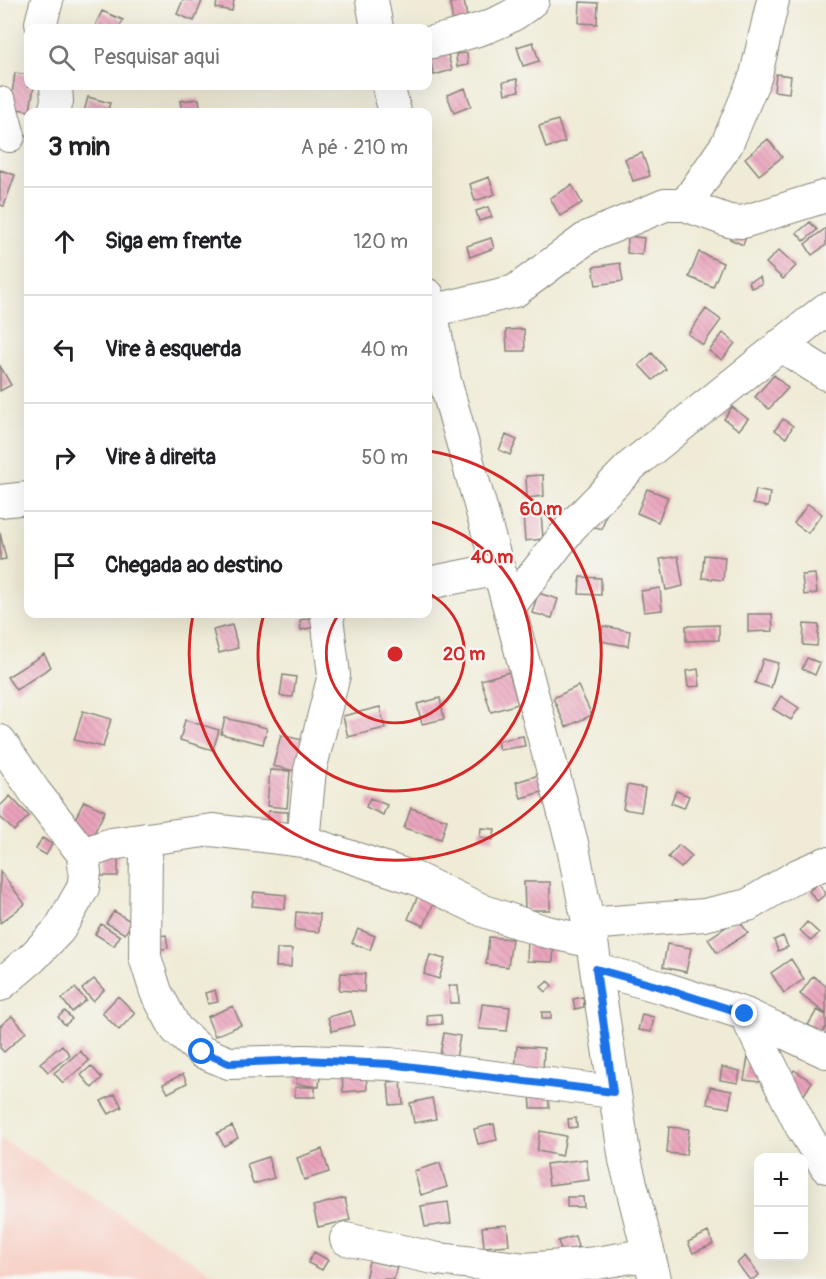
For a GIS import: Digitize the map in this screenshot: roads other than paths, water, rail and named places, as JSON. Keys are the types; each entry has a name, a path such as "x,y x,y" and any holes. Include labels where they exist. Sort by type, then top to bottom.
{"street":[{"path":"41,24 46,0"},
{"path":"372,0 376,24"},
{"path":"432,42 502,22 521,11 532,0"},
{"path":"685,205 727,144 756,75 773,0"},
{"path":"55,108 56,90"},
{"path":"389,90 394,108"},
{"path":"0,103 13,137"},
{"path":"432,303 515,291 588,237 665,205 685,205 729,221 743,222 826,196"},
{"path":"509,607 571,527 631,466 826,309"},
{"path":"346,1239 438,1259 526,1269 597,1263 652,1267 625,1160 592,945 572,843 499,569 436,384 432,338"},
{"path":"780,345 826,374"},
{"path":"0,501 24,498"},
{"path":"432,583 499,569"},
{"path":"303,841 310,770 334,675 327,618"},
{"path":"0,741 82,854 85,873 83,888 59,930 32,958 0,985"},
{"path":"82,854 111,844 212,830 303,841 417,879 494,914 592,945 664,988 745,1014 826,1052"},
{"path":"146,839 145,957 156,992 176,1029 202,1052 229,1063 305,1060 390,1064 613,1092"},
{"path":"592,945 747,905 798,875 826,863"},
{"path":"745,1014 801,1126 826,1167"}]}
